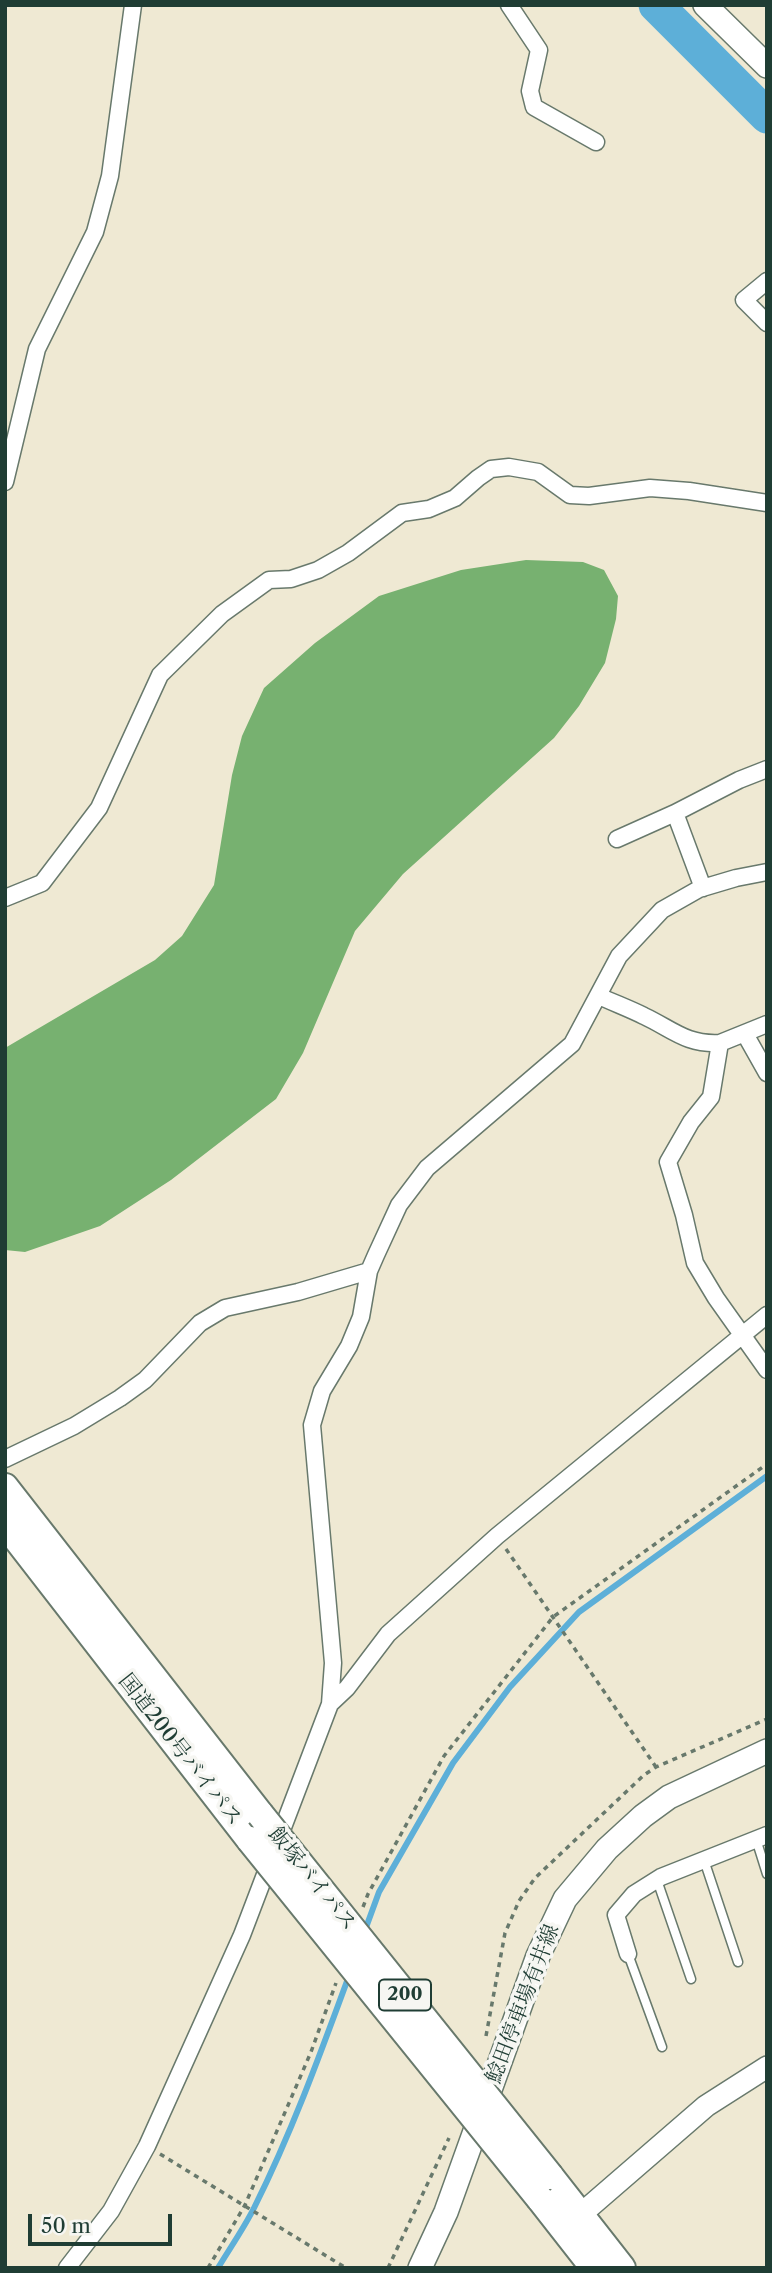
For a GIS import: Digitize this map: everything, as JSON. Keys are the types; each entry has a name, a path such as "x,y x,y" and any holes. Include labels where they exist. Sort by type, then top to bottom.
{"highway":[{"name":"飯塚バイパス","path":"5,1487 260,1814 545,2188 580,2215 622,2268"},
{"name":"国道200号バイパス","path":"5,1524 250,1840 545,2188 594,2268"}],"main road":[{"path":"705,5 767,66"},
{"name":"鯰田停車場有井線","path":"420,2268 446,2212 538,1956 565,1899 607,1849 643,1816 669,1797 767,1751"}],"street":[{"path":"5,482 37,349 95,232 110,176 133,5"},
{"path":"509,5 538,50 530,91 534,107 596,142"},
{"path":"767,281 744,300 767,323"},
{"path":"5,898 42,883 99,808 160,675 222,614 269,580 291,579 318,570 348,553 402,513 429,509 455,498 491,469 509,467 538,472 570,495 589,496 650,488 767,503"},
{"path":"617,839 767,769"},
{"path":"675,813 703,888"},
{"path":"68,2268 111,2211 147,2146 242,1935 330,1704 333,1663 312,1425 322,1391 349,1346 361,1317 369,1271 400,1205 427,1168 572,1044 619,956 662,910 703,888 767,872"},
{"path":"599,996 647,1017 676,1035 704,1044 720,1043 767,1024"},
{"path":"745,1034 767,1073"},
{"path":"720,1043 711,1097 691,1122 668,1162 695,1262 716,1298 767,1370"},
{"path":"10,1457 74,1426 120,1398 145,1380 200,1323 225,1308 298,1292 369,1271"},
{"path":"330,1704 347,1688 388,1634 497,1536 767,1315"},
{"path":"628,1954 616,1915 634,1894 657,1880 762,1837"},
{"path":"580,2215 706,2106 767,2067"}],"lane":[{"path":"762,1837 767,1874"},
{"path":"704,1860 738,1962"},
{"path":"657,1880 691,1979"},
{"path":"628,1954 662,2047"}],"path":[{"path":"363,1907 444,1756 553,1617 767,1464"},
{"path":"497,1536 656,1767"},
{"path":"208,2268 245,2205 311,2052 340,1973"},
{"path":"147,2146 346,2268"}],"green space":[{"path":"526,560 583,562 604,570 618,596 616,619 605,663 579,706 554,738 403,874 355,931 303,1053 276,1099 171,1180 100,1226 25,1252 5,1250 5,1048 155,960 182,936 214,885 232,775 242,736 264,688 315,643 379,596 461,570"}],"waterway":[{"path":"656,5 767,116"},
{"path":"364,1933 379,1892 453,1763 510,1687 579,1612 767,1476"},
{"path":"218,2268 250,2216 281,2150 350,1973"}]}
